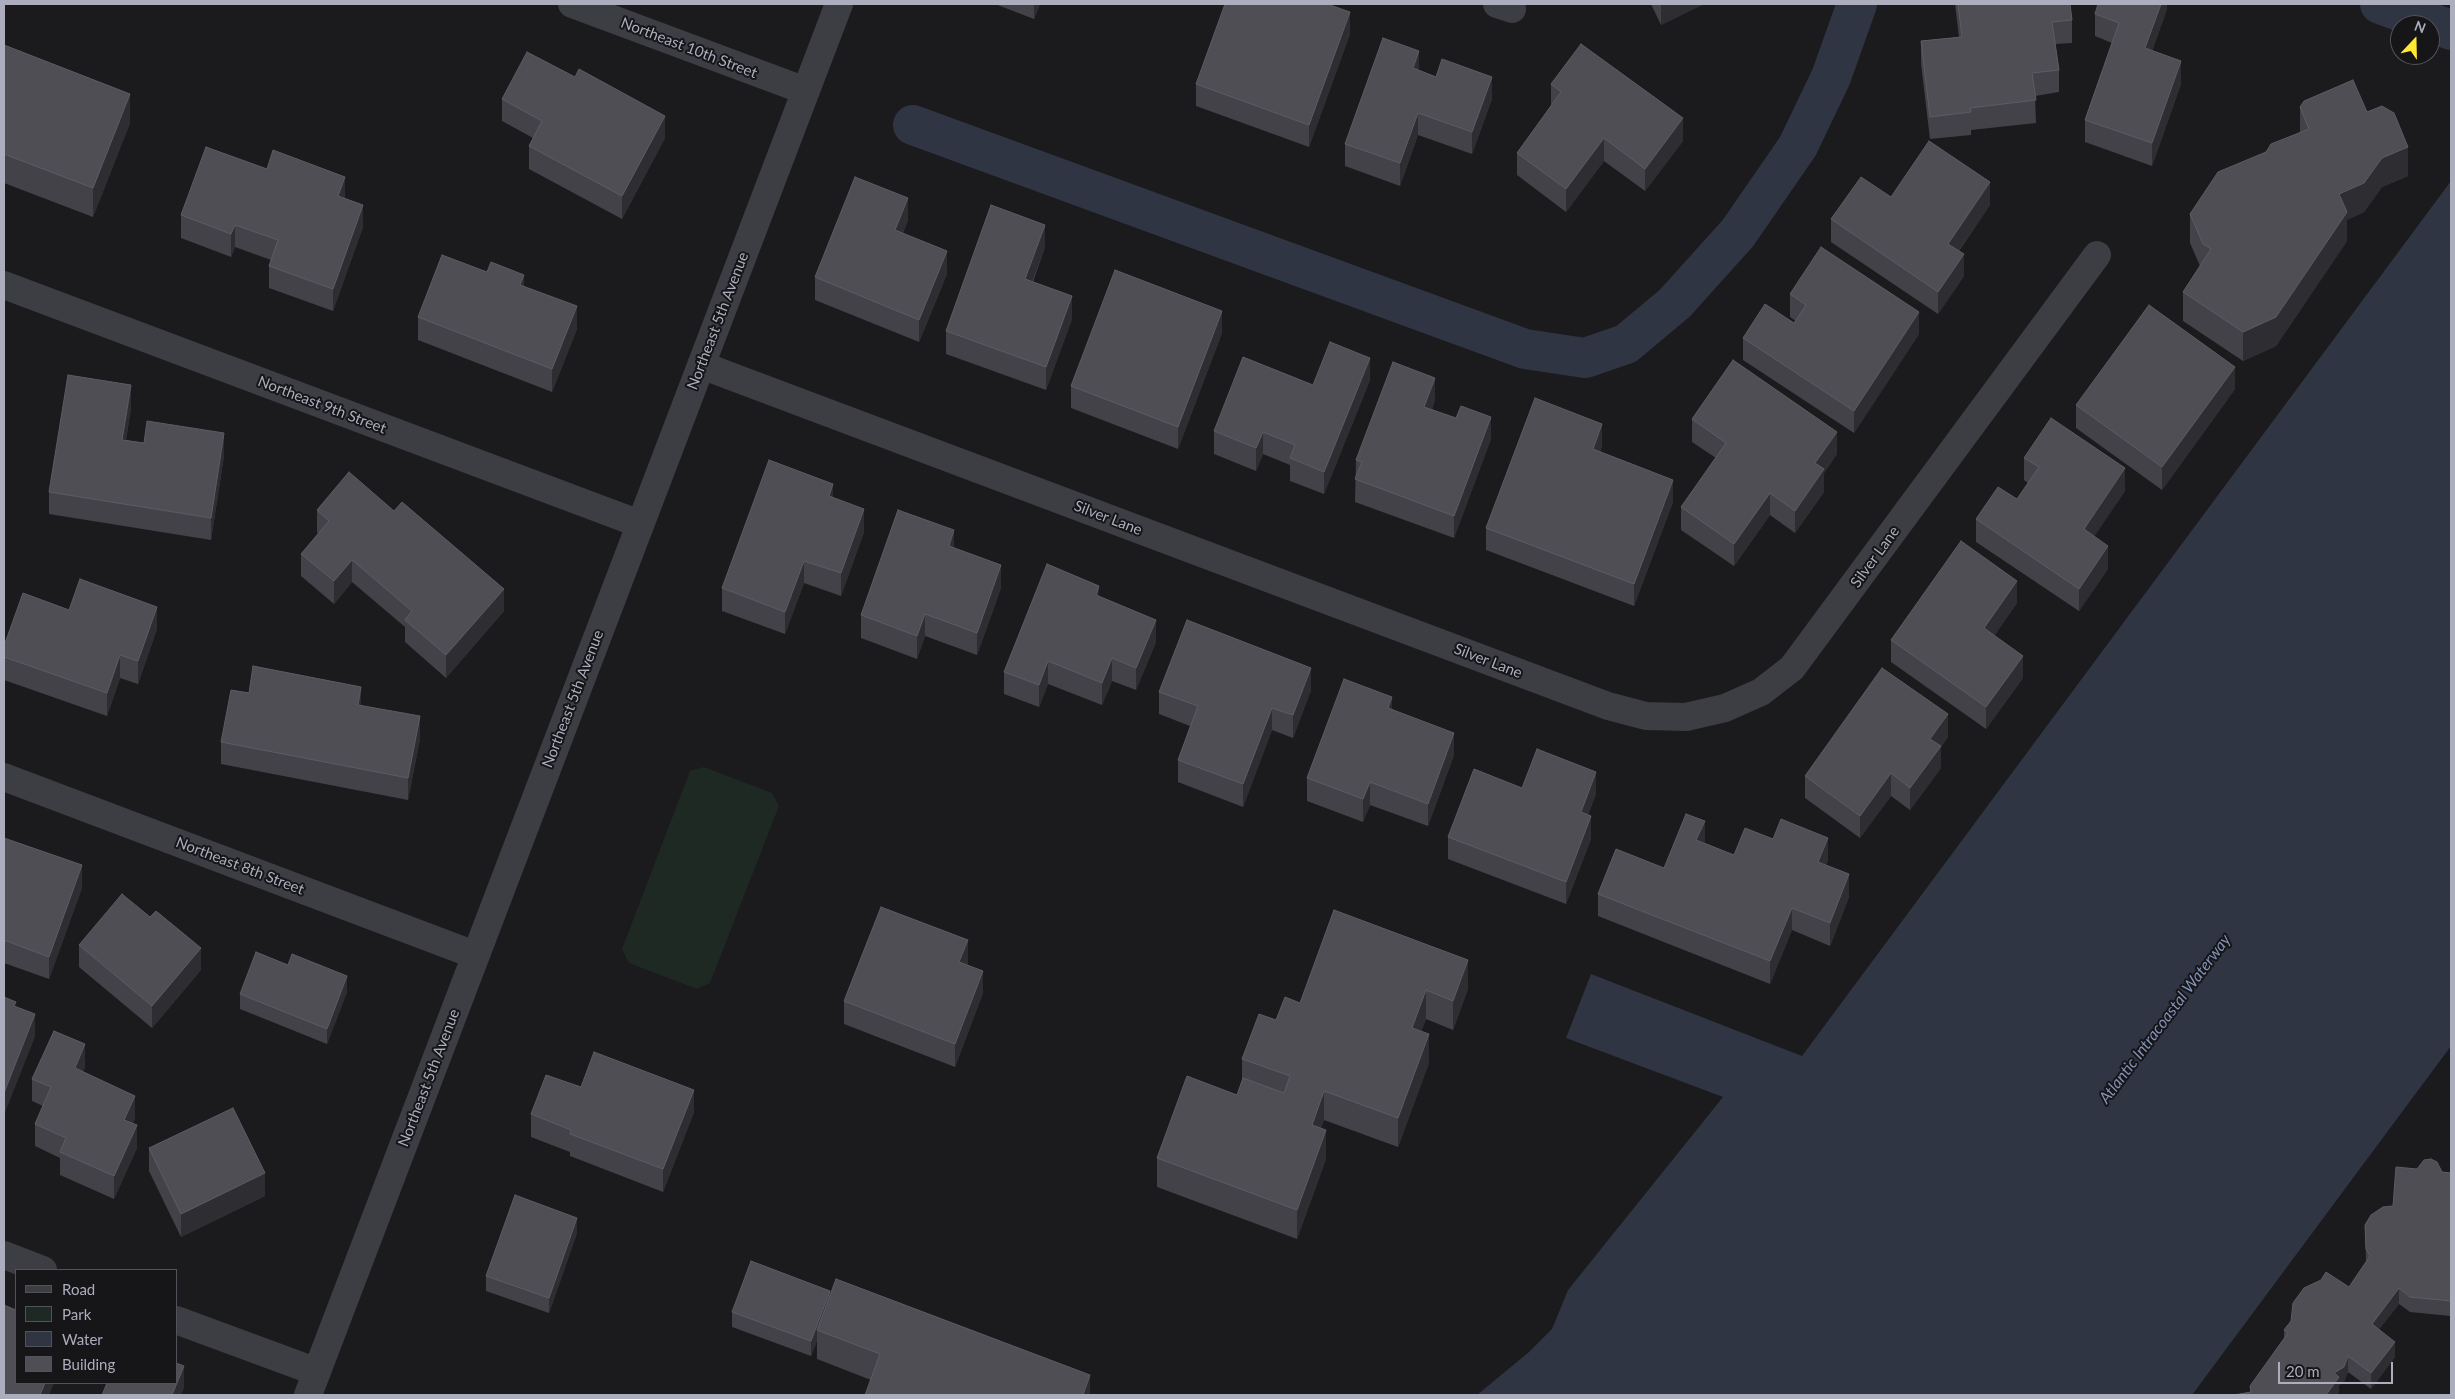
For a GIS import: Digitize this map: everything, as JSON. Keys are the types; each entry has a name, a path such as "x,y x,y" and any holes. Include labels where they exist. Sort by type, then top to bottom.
{"street":[{"name":"Northeast 10th Street","path":"572,4 806,91"},
{"name":"Northeast 5th Avenue","path":"312,1384 839,4"},
{"name":"Silver Lane","path":"701,365 1608,706 1646,716 1686,716 1725,708 1761,692 1792,668 2098,255"},
{"name":"Northeast 9th Street","path":"4,286 640,524"},
{"name":"Northeast 8th Street","path":"4,777 475,955"},
{"path":"4,1255 41,1269"},
{"path":"178,1321 312,1384"}],"green space":[{"path":"704,767 772,793 779,806 710,983 697,989 629,963 622,949 690,771"}],"water":[{"name":"Atlantic Intracoastal Waterway","path":"2451,181 2451,1046 2192,1395 1477,1395 1529,1352 1552,1329 1568,1290 1723,1097 1566,1038 1591,974 1802,1056"}],"building":[{"path":"1225,4 1327,4 1350,12 1309,125 1196,84"},
{"path":"1958,4 2070,4 2072,20 2052,22 2059,70 2032,73 2036,100 1970,108 1971,112 1930,117 1921,41 1962,37"},
{"path":"2098,4 2161,4 2145,48 2181,61 2152,143 2085,120 2119,23 2095,14"},
{"path":"1383,38 1419,51 1413,68 1436,77 1442,59 1492,77 1472,132 1418,113 1400,163 1345,144"},
{"path":"1581,44 1683,118 1645,169 1604,138 1566,189 1517,153 1561,92 1551,84"},
{"path":"4,45 130,94 93,188 4,154"},
{"path":"527,52 575,77 579,69 665,116 622,196 529,146 542,121 502,99"},
{"path":"2353,80 2367,112 2382,106 2394,113 2408,147 2382,158 2364,183 2339,194 2347,212 2276,317 2243,332 2183,292 2211,249 2203,244 2190,214 2218,172 2266,152 2271,144 2309,129 2300,107 2304,101"},
{"path":"1929,141 1990,182 1948,244 1964,254 1938,292 1831,219 1861,177 1891,197"},
{"path":"206,147 267,169 273,150 345,177 338,196 363,205 333,289 269,266 278,240 235,225 231,234 181,215"},
{"path":"855,177 908,198 895,230 947,251 919,320 815,277"},
{"path":"991,205 1045,225 1025,279 1072,296 1046,367 946,331"},
{"path":"1821,247 1919,312 1854,411 1743,338 1765,304 1794,323 1806,305 1790,294"},
{"path":"442,255 487,272 491,262 524,275 520,285 577,306 552,369 418,317"},
{"path":"1115,270 1222,311 1178,427 1071,386"},
{"path":"2149,305 2235,367 2162,467 2076,405"},
{"path":"1330,342 1370,358 1324,472 1290,458 1295,445 1263,432 1256,448 1214,431 1243,357 1313,385"},
{"path":"1733,360 1837,432 1815,463 1824,469 1795,511 1770,493 1734,544 1681,507 1726,443 1692,419"},
{"path":"1393,362 1435,378 1424,407 1456,418 1461,406 1491,417 1454,516 1355,479 1362,462 1356,460"},
{"path":"68,375 131,385 122,440 144,443 147,421 224,433 211,518 49,492"},
{"path":"1535,398 1602,424 1593,449 1673,480 1634,584 1486,528"},
{"path":"2051,418 2125,468 2084,529 2108,546 2079,589 1976,519 1998,487 2017,499 2039,467 2024,458"},
{"path":"769,460 833,484 829,496 864,509 841,573 804,561 785,612 722,588"},
{"path":"349,472 394,511 402,502 504,589 446,655 405,620 412,611 352,560 334,581 301,554 329,521 317,510"},
{"path":"898,510 954,530 949,546 1001,565 977,633 925,614 917,636 861,615"},
{"path":"1961,541 2017,581 1984,628 2023,656 1986,707 1891,640"},
{"path":"1047,564 1099,586 1096,595 1156,620 1136,668 1112,658 1102,683 1048,661 1039,685 1004,672"},
{"path":"80,579 157,607 138,661 120,655 107,693 4,657 4,646 23,593 69,610"},
{"path":"1187,620 1311,668 1293,715 1272,708 1243,784 1178,760 1198,706 1159,692"},
{"path":"253,666 361,687 358,705 420,716 408,778 221,742 231,690 249,693"},
{"path":"1882,668 1948,714 1930,739 1941,746 1910,788 1891,773 1860,816 1805,776"},
{"path":"1344,679 1392,697 1388,708 1454,733 1428,804 1370,782 1363,799 1307,778"},
{"path":"1537,749 1596,772 1581,812 1591,816 1566,882 1448,837 1474,769 1522,788"},
{"path":"1686,814 1705,821 1696,840 1734,855 1745,828 1773,839 1781,819 1828,838 1818,862 1849,874 1830,923 1792,908 1770,961 1598,894 1616,849 1664,868"},
{"path":"4,838 82,865 49,957 4,940"},
{"path":"122,894 150,917 156,911 201,948 152,1006 79,945"},
{"path":"881,907 968,940 959,962 983,971 955,1044 844,1001"},
{"path":"1334,910 1468,960 1453,1001 1426,990 1412,1028 1429,1034 1398,1118 1324,1091 1312,1125 1326,1130 1297,1210 1157,1158 1187,1076 1237,1095 1243,1078 1284,1093 1290,1076 1242,1059 1259,1014 1276,1020 1285,997 1300,1003"},
{"path":"256,952 288,965 292,954 347,976 327,1029 240,994"},
{"path":"4,997 16,1002 14,1006 35,1014 4,1093"},
{"path":"54,1031 85,1044 75,1068 135,1096 124,1120 137,1125 114,1176 60,1152 66,1138 35,1124 51,1087 32,1079"},
{"path":"594,1052 694,1090 663,1169 570,1134 571,1130 531,1114 546,1075 581,1087"},
{"path":"233,1108 265,1173 181,1214 149,1148"},
{"path":"2431,1159 2437,1162 2442,1172 2451,1173 2451,1301 2410,1297 2399,1288 2372,1324 2395,1342 2371,1373 2348,1356 2344,1367 2334,1373 2339,1377 2326,1395 2234,1395 2251,1392 2250,1386 2288,1333 2284,1330 2291,1321 2293,1303 2304,1288 2321,1280 2326,1272 2349,1287 2370,1256 2366,1249 2365,1225 2371,1215 2383,1207 2393,1206 2396,1167 2417,1169 2424,1160"},
{"path":"515,1195 577,1218 549,1298 486,1276"},
{"path":"751,1261 830,1291 811,1341 732,1312"},
{"path":"836,1279 1090,1375 1083,1395 865,1395 880,1354 817,1330"},
{"path":"4,1305 15,1310 15,1384 45,1384 40,1395 4,1395"},
{"path":"178,1364 184,1366 178,1380"},
{"path":"107,1384 177,1384 172,1395 102,1395"}],"waterway":[{"path":"913,125 1525,349 1585,358 1626,344 1675,303 1738,233 1798,146 1831,77 1857,4"},
{"path":"2380,4 2451,30"}]}
